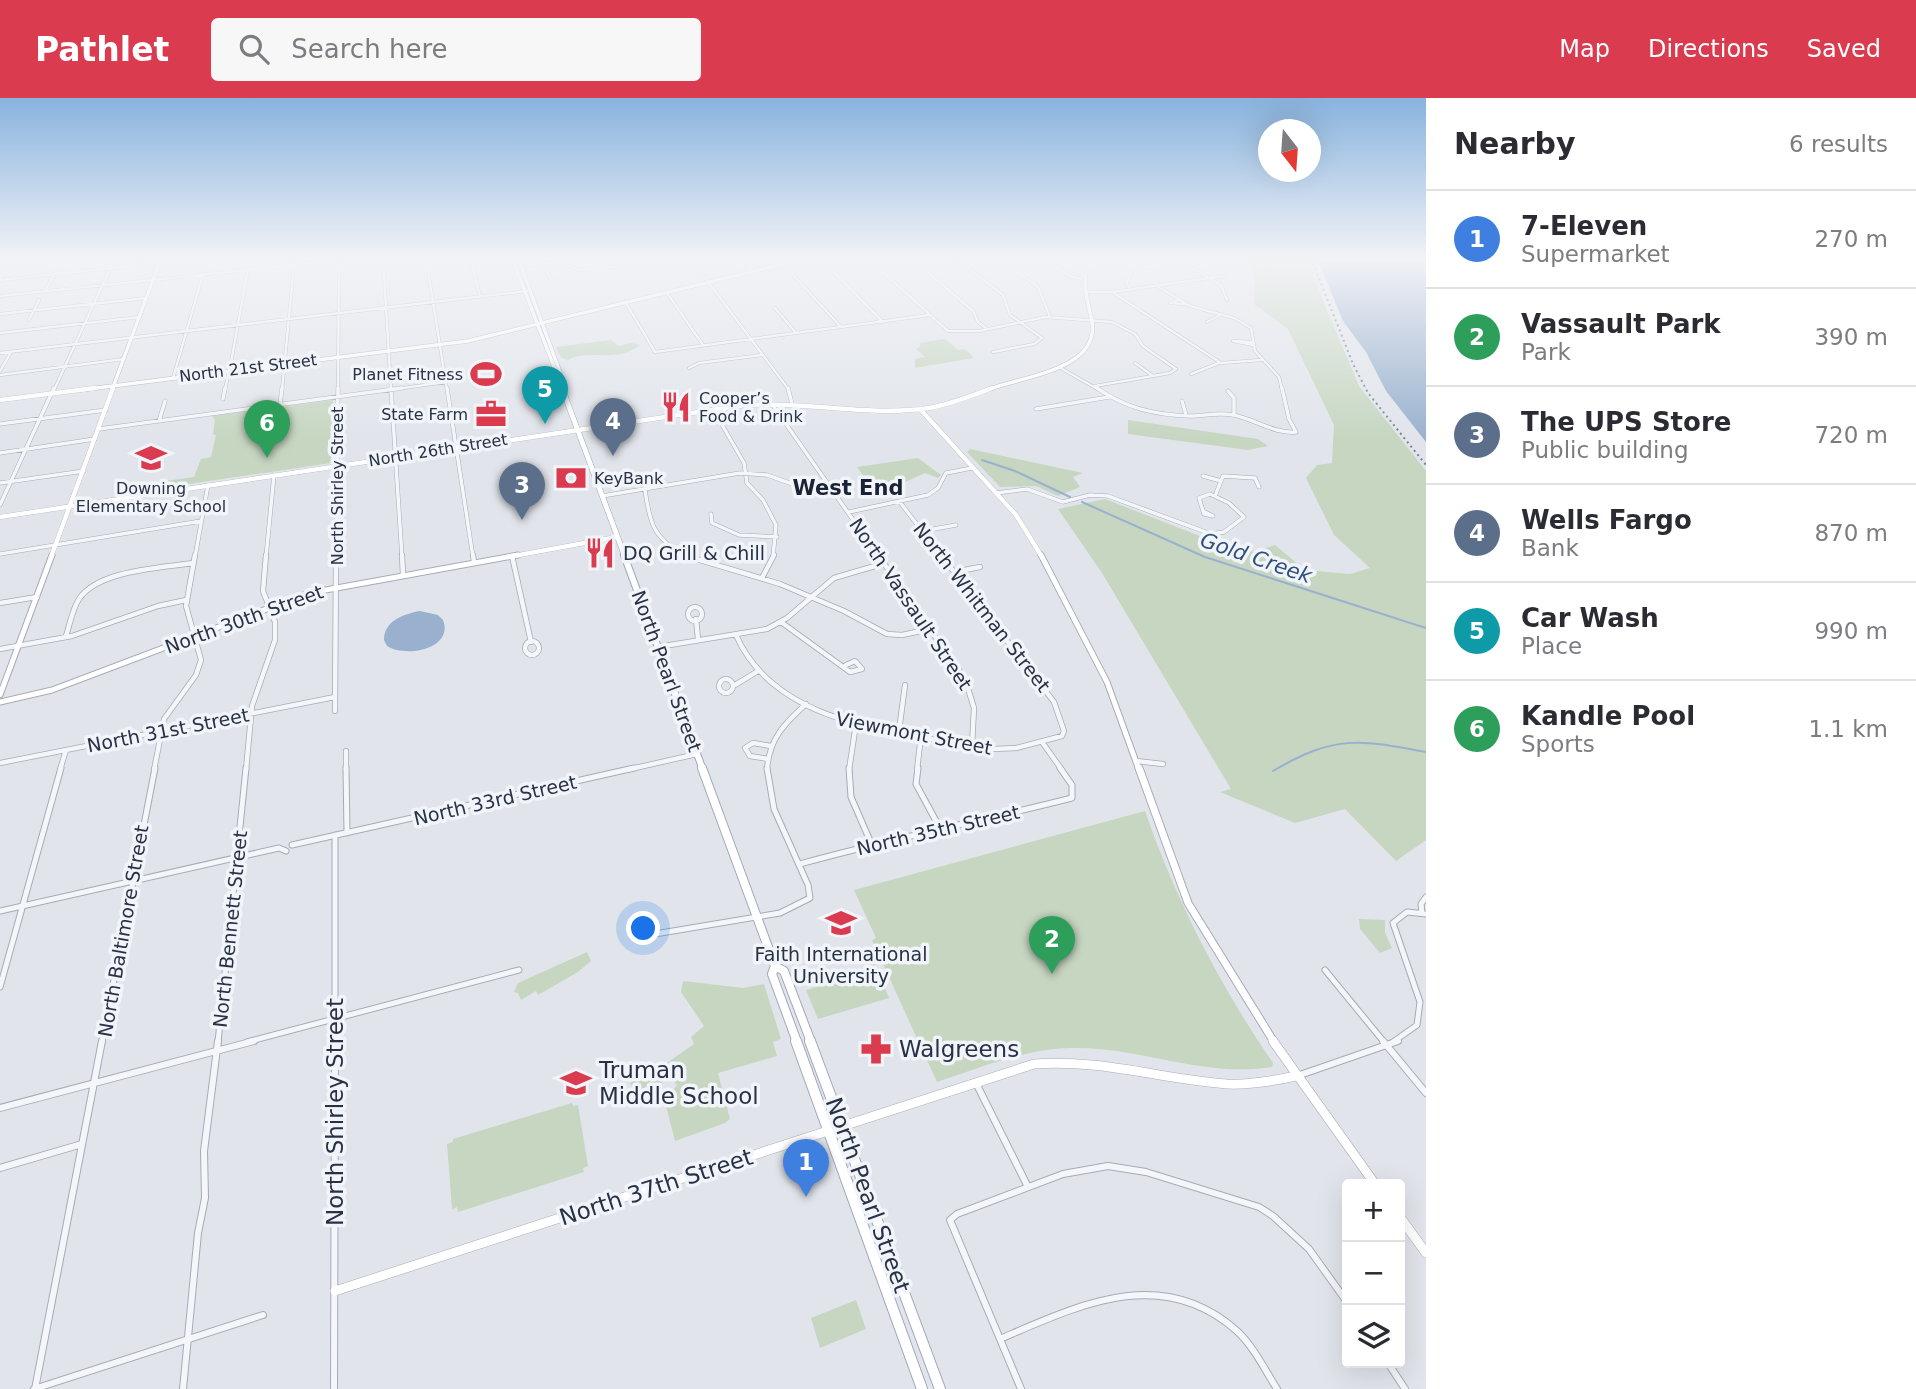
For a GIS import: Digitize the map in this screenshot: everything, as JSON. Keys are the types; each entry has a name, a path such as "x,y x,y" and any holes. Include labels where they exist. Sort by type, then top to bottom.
{"main road":[{"name":"North Pearl Street","path":"537,318 560,372 558,376 775,967 772,974 922,1389"},
{"name":"North Pearl Street","path":"775,967 784,971 940,1389"}],"street":[{"path":"0,505 86,318"},
{"path":"0,333 128,318"},
{"path":"0,695 140,318"},
{"path":"173,376 190,318"},
{"path":"223,399 239,318"},
{"path":"0,353 295,318"},
{"name":"North Shirley Street","path":"335,711 338,318"},
{"path":"388,318 403,575"},
{"path":"437,318 474,562"},
{"name":"North 21st Street","path":"0,398 441,343 566,318"},
{"path":"635,318 654,351 909,318"},
{"path":"684,318 703,345"},
{"path":"735,318 789,390 792,404"},
{"path":"784,318 796,333"},
{"path":"833,318 841,327"},
{"path":"879,318 883,322"},
{"path":"935,318 950,332 987,329 1041,318"},
{"path":"976,318 987,329"},
{"path":"993,352 1041,341 1038,333 1015,318"},
{"path":"1067,318 1123,326 1146,348 1176,369 1173,373 1094,386"},
{"path":"1152,318 1222,364"},
{"path":"1207,322 1213,318"},
{"path":"1059,368 1136,409 1186,415 1234,415 1293,434 1296,431 1289,419 1279,377 1262,359 1252,343 1253,331 1250,326 1231,318"},
{"path":"281,405 289,319"},
{"path":"1059,368 1077,358 1089,346 1093,336 1091,320"},
{"path":"0,373 11,352"},
{"path":"689,368 699,363 762,355"},
{"path":"0,373 124,359"},
{"path":"1191,374 1222,364 1262,359"},
{"path":"1135,363 1153,376"},
{"name":"North 26th Street","path":"0,517 713,409 772,403 864,411 920,410 962,401 1012,380 1059,368"},
{"path":"99,429 446,382"},
{"path":"1228,391 1234,398 1234,415"},
{"path":"1036,409 1109,397"},
{"path":"159,421 165,401"},
{"path":"1182,401 1186,415"},
{"name":"North Vassault Street","path":"772,403 961,673 971,693 974,715 972,746"},
{"path":"713,409 744,463 749,486 764,500 774,518 778,537 774,557 762,578"},
{"path":"0,424 106,410"},
{"path":"920,410 1022,523 1076,615 1107,682 1188,903 1225,970 1296,1076 1372,1179"},
{"path":"0,453 95,439"},
{"path":"849,512 932,493 946,473 972,468"},
{"path":"0,483 84,471"},
{"path":"602,496 745,473 767,475 798,486 830,483"},
{"path":"1215,496 1223,476 1230,474 1255,478 1259,487"},
{"name":"North Bennett Street","path":"183,1389 198,1233 205,1198 204,1150 218,1051 251,713 255,694 275,640 275,622 263,588 274,475"},
{"path":"1203,476 1221,481"},
{"name":"North Baltimore Street","path":"34,1389 161,731 167,710 200,664 201,652 187,615 186,600 208,485"},
{"path":"996,493 1027,489 1063,502 1090,495 1108,496 1211,534 1224,532 1244,517 1238,509 1215,496 1199,496 1205,512"},
{"path":"645,490 652,527 673,551 705,565 762,578 810,596 885,634 901,635 930,629"},
{"name":"North Whitman Street","path":"899,501 1054,702 1063,734 1042,742"},
{"path":"711,514 711,522 727,532 778,537"},
{"path":"0,554 201,521"},
{"path":"923,531 956,525"},
{"name":"North 30th Street","path":"0,702 52,690 269,607 336,586 617,537"},
{"path":"512,556 531,642"},
{"path":"66,637 79,599 94,585 118,576 193,563"},
{"path":"658,647 753,633 781,622 810,596 846,572 885,563"},
{"path":"954,572 980,567"},
{"path":"0,603 37,597"},
{"path":"0,649 66,637 158,606 186,600"},
{"path":"696,619 698,639"},
{"path":"781,622 827,656 846,665"},
{"name":"Viewmont Street","path":"736,635 746,658 758,671 821,714 972,746 1009,749 1042,742"},
{"path":"735,685 758,671"},
{"path":"899,731 905,685"},
{"name":"North 31st Street","path":"0,763 335,697"},
{"path":"649,935 689,925 756,917 802,905 811,896 769,793 768,759 771,746 785,723 806,705"},
{"path":"856,723 846,778 852,804 871,844"},
{"path":"921,736 916,784 942,832"},
{"name":"North 35th Street","path":"800,864 871,844 942,832 1072,798 1072,785 1042,742"},
{"path":"768,759 750,756 745,748 754,743 771,746"},
{"path":"0,987 66,750"},
{"path":"346,751 347,833"},
{"name":"North 33rd Street","path":"292,845 697,754"},
{"path":"1135,761 1163,764"},
{"name":"North Shirley Street","path":"334,1389 335,835"},
{"path":"0,911 279,848 286,851"},
{"path":"1424,913 1421,904 1426,897"},
{"name":"North 37th Street","path":"335,1291 1034,1064 1060,1060 1121,1064 1197,1082 1231,1086 1264,1084 1296,1076 1386,1045 1412,1032 1420,1020 1419,997 1393,926 1401,914 1424,913"},
{"path":"0,1108 519,970"},
{"path":"1325,970 1426,1093"},
{"path":"976,1083 1028,1187"},
{"path":"0,1168 82,1144"},
{"path":"1021,1389 950,1220 957,1214 1075,1170 1108,1166 1146,1172 1248,1202 1271,1213 1308,1246 1342,1295"},
{"path":"1405,1224 1426,1253"},
{"path":"1000,1339 1100,1299 1135,1294 1164,1295 1206,1309 1237,1331 1252,1348 1277,1389"},
{"path":"34,1389 263,1315"},
{"path":"1391,1368 1405,1389"}],"green space":[{"path":"1273,318 1330,318 1359,386 1426,471 1426,840 1396,861 1345,809 1295,823 1220,792 1231,789 1102,573 1058,509 1105,499 1210,540 1254,552 1275,545 1305,570 1350,574 1370,568 1334,535 1306,478 1317,465 1332,463 1334,425 1288,329"},
{"path":"945,339 958,350 965,349 974,358 915,368 915,359 925,357 916,349 921,345 919,343"},
{"path":"611,340 618,346 631,343 640,345 621,354 584,355 568,360 561,358 556,347"},
{"path":"333,400 331,463 128,493 137,485 194,477 201,459 211,457 216,435 213,434 215,420 212,416"},
{"path":"1128,420 1258,439 1268,446 1248,450 1128,434"},
{"path":"970,449 1083,473 1073,477 1080,487 1058,496 1036,486 1000,487 967,452"},
{"path":"918,458 941,475 938,478 925,473 877,495 857,467"},
{"path":"1145,811 1170,877 1200,941 1273,1063 1272,1067 1221,1068 1121,1052 1071,1048 1019,1056 937,1082 872,940 876,938 854,890"},
{"path":"1359,919 1385,920 1385,933 1392,948 1380,953 1360,929"},
{"path":"587,952 591,961 578,972 538,995 536,991 521,1000 518,993 514,992 518,983"},
{"path":"873,960 889,998 818,1019 806,990 861,974"},
{"path":"683,981 743,988 764,984 781,1039 773,1042 777,1056 718,1073 730,1119 675,1141 665,1102 677,1085 661,1067 694,1044 691,1037 704,1026 681,992"},
{"path":"655,1066 664,1081 639,1099 630,1083"},
{"path":"572,1103 573,1106 578,1105 588,1166 583,1168 584,1172 458,1212 457,1207 452,1209 447,1144 453,1142 453,1139"},
{"path":"856,1300 866,1329 820,1348 811,1318"}],"water":[{"path":"1342,318 1426,318 1426,442 1386,391 1366,352"},
{"path":"420,611 438,615 443,620 445,630 442,638 435,644 416,651 395,650 387,646 385,633 391,623 401,616"}],"waterway":[{"name":"Gold Creek","path":"982,460 1015,471 1070,497"},
{"name":"Gold Creek","path":"1082,502 1205,557 1426,628"},
{"path":"1273,771 1313,751 1347,743 1382,744 1426,752"}],"railway":[{"path":"1335,318 1368,393 1426,465"}],"place":[{"name":"Planet Fitness","path":"486,374"},
{"name":"Cooper’s Food & Drink","path":"676,407"},
{"name":"State Farm","path":"491,414"},
{"name":"Car Wash","path":"545,424"},
{"name":"Wells Fargo","path":"613,456"},
{"name":"Downing Elementary School","path":"151,458"},
{"name":"Kandle Pool","path":"267,458"},
{"name":"KeyBank","path":"571,478"},
{"name":"The UPS Store","path":"522,520"},
{"name":"DQ Grill & Chill","path":"600,553"},
{"name":"Faith International University","path":"841,923"},
{"name":"Vassault Park","path":"1052,974"},
{"name":"Walgreens","path":"876,1049"},
{"name":"Truman Middle School","path":"576,1083"},
{"name":"7-Eleven","path":"806,1197"}],"district":[{"name":"West End","path":"848,488"}]}
